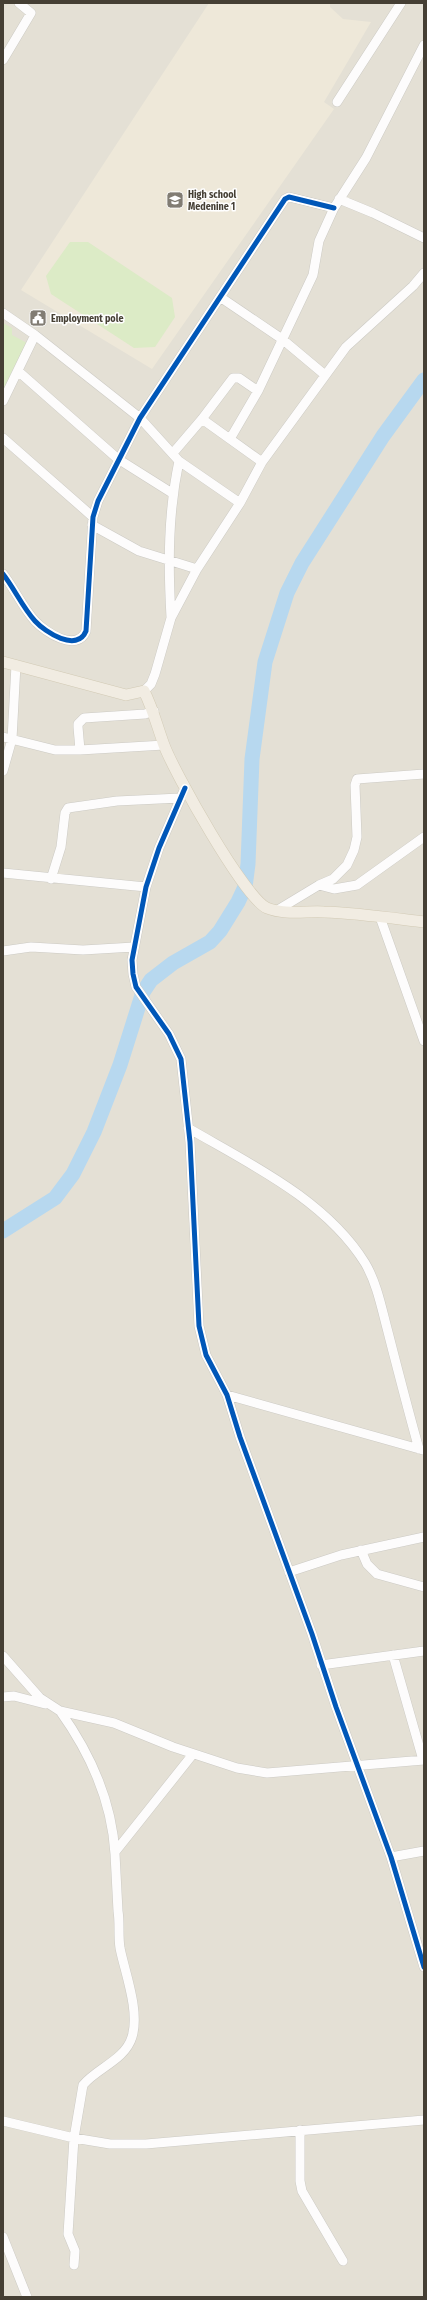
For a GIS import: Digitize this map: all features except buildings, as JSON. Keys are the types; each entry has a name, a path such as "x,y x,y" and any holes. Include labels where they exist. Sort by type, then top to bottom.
{"main road":[{"path":"3,662 126,695 144,691 154,711 164,745 183,793 258,902 276,911 325,912 424,922"}],"street":[{"path":"3,60 31,13 19,3"},
{"path":"337,102 401,3"},
{"path":"230,439 258,391 313,274 319,241 334,208 366,158 424,45"},
{"path":"3,574 36,622 63,639 78,641 86,631 95,507 140,418 287,198 334,208"},
{"path":"339,199 373,213 424,238"},
{"path":"144,691 151,684 172,618 197,569 240,503 262,462 346,347 408,291 424,273"},
{"path":"220,297 282,339 325,374"},
{"path":"3,313 35,335 140,418 176,457 240,503"},
{"path":"3,401 35,335"},
{"path":"18,371 118,459 172,493"},
{"path":"172,618 169,561 172,493 176,457 233,378 239,378 258,391"},
{"path":"202,419 262,462"},
{"path":"3,438 93,521 139,551 197,569"},
{"path":"3,770 16,665"},
{"path":"80,750 78,727 80,721 84,718 145,714 154,711"},
{"path":"8,738 55,750 164,745"},
{"path":"276,911 319,885 333,879 347,865 354,850 357,837 355,785 357,779 424,774"},
{"path":"52,879 61,847 68,808 183,793"},
{"path":"183,793 159,848 146,887 140,930 134,947 133,974 136,988 154,1011 169,1034 181,1059 188,1128 199,1326 206,1355 227,1395 240,1437 312,1634 321,1666 391,1857 424,1966"},
{"path":"319,885 334,889 357,885 424,838"},
{"path":"3,873 146,887"},
{"path":"380,917 424,1041"},
{"path":"3,951 31,947 83,950 134,947"},
{"path":"188,1128 278,1182 307,1202 333,1225 362,1259 378,1295 422,1450"},
{"path":"227,1395 422,1450"},
{"path":"289,1572 361,1550 424,1537"},
{"path":"361,1550 367,1564 377,1574 424,1587"},
{"path":"321,1666 424,1651"},
{"path":"3,1697 14,1696 48,1705 60,1711 114,1723 193,1754 237,1768 267,1773 359,1767 423,1760 393,1655"},
{"path":"3,1656 48,1705"},
{"path":"60,1711 80,1742 97,1775 107,1810 115,1852 120,1948 127,1971 134,2021 132,2036 127,2048 83,2085 74,2138 68,2234 75,2251 74,2265"},
{"path":"115,1852 193,1754"},
{"path":"391,1857 424,1851"},
{"path":"3,2121 74,2138 110,2144 146,2144 424,2120"},
{"path":"300,2130 300,2181 302,2191 342,2261"},
{"path":"3,2237 27,2297"}],"shaded area":[{"path":"3,3 424,3 424,2297 3,2297"},
{"name":"High school Medenine 1","path":"209,3 330,3 330,7 343,19 371,22 324,102 334,109 152,369 21,290"}],"green space":[{"path":"70,242 88,242 172,298 175,317 155,347 134,348 51,294 46,276"},
{"path":"3,323 12,328 12,335 29,344 7,388 3,387"}],"waterway":[{"path":"3,1231 55,1198 73,1174 94,1132 120,1065 143,992 151,980 173,963 210,942 220,931 238,902 245,887 248,864 252,759 265,662 287,593 302,563 383,436 424,380"}],"cycle path":[{"path":"3,574 26,610 35,621 46,630 53,635 69,640 76,640 82,637 86,631 93,517 98,501 140,418 285,199 289,197 334,208"},
{"path":"185,788 159,848 146,887 132,960 136,987 169,1034 181,1059 190,1142 199,1326 206,1355 227,1395 240,1437 391,1857 424,1967"}],"place":[{"name":"High school Medenine 1","path":"175,200"},
{"name":"Employment pole","path":"38,318"}]}
